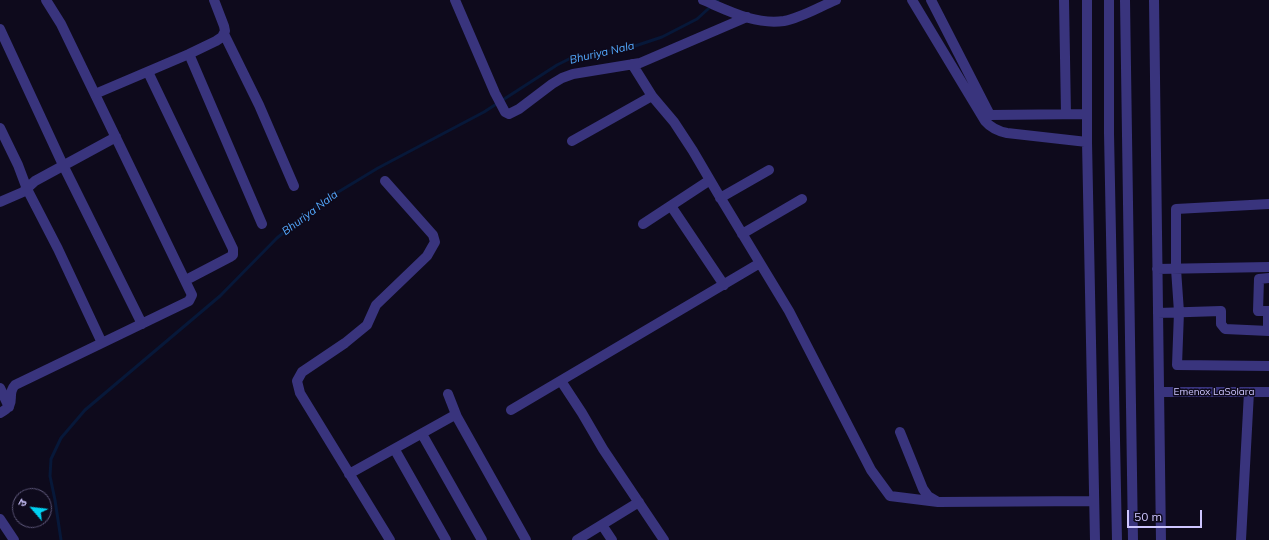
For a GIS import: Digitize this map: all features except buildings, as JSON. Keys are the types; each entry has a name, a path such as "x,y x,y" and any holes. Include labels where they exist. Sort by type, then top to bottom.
{"street":[{"path":"0,413 9,407 11,402 11,393 15,385 189,301 192,295 61,24 46,0"},
{"path":"214,0 224,26 224,34 259,105 294,186"},
{"path":"455,0 495,93 505,112 509,114 519,110 562,78 573,74 632,64 651,59 747,17"},
{"path":"706,1 727,12 770,21 784,21 836,0"},
{"path":"912,0 990,127 997,131 1007,133 1087,142"},
{"path":"931,0 990,116 1087,114"},
{"path":"1064,0 1066,114"},
{"path":"1087,0 1087,142 1094,540"},
{"path":"1109,0 1109,133 1117,540"},
{"path":"1125,0 1133,540"},
{"path":"1154,0 1161,540"},
{"path":"0,29 63,165 142,324"},
{"path":"95,94 189,54 216,41 224,34"},
{"path":"189,54 262,224"},
{"path":"632,64 652,96 682,134 789,311 871,470 890,496 938,502 1094,501"},
{"path":"148,72 233,249 230,257 186,280"},
{"path":"572,141 652,96"},
{"path":"0,128 18,165 27,189 58,249 102,343"},
{"path":"0,202 23,192 35,181 116,137"},
{"path":"720,198 769,170"},
{"path":"644,224 710,180"},
{"path":"385,181 433,235 436,242 427,256 376,305 367,325 345,343 302,372 297,380 300,393 390,540"},
{"path":"742,234 802,199"},
{"path":"1269,204 1176,209 1176,269 1179,312 1176,365 1269,366"},
{"path":"671,206 724,285"},
{"path":"511,410 760,263"},
{"path":"1157,269 1269,267"},
{"path":"1158,313 1221,311 1221,324 1225,329 1268,331 1269,311 1258,311 1259,279 1269,278"},
{"path":"561,381 603,449 664,540"},
{"path":"0,388 9,407"},
{"name":"Emenox LaSolara","path":"1159,392 1269,392"},
{"path":"1241,540 1249,392"},
{"path":"448,394 457,417 526,540"},
{"path":"349,474 395,450 453,416 457,417"},
{"path":"900,432 923,489 928,496 938,502"},
{"path":"422,434 482,540"},
{"path":"395,450 446,540"},
{"path":"578,540 639,502"},
{"path":"0,519 14,540"},
{"path":"602,525 612,540"}],"waterway":[{"name":"Bhuriya Nala","path":"61,540 50,476 51,459 61,438 85,410 220,296 277,238 320,203 378,168 484,112 557,65 573,57 629,48 662,37 697,19 718,0"}]}
